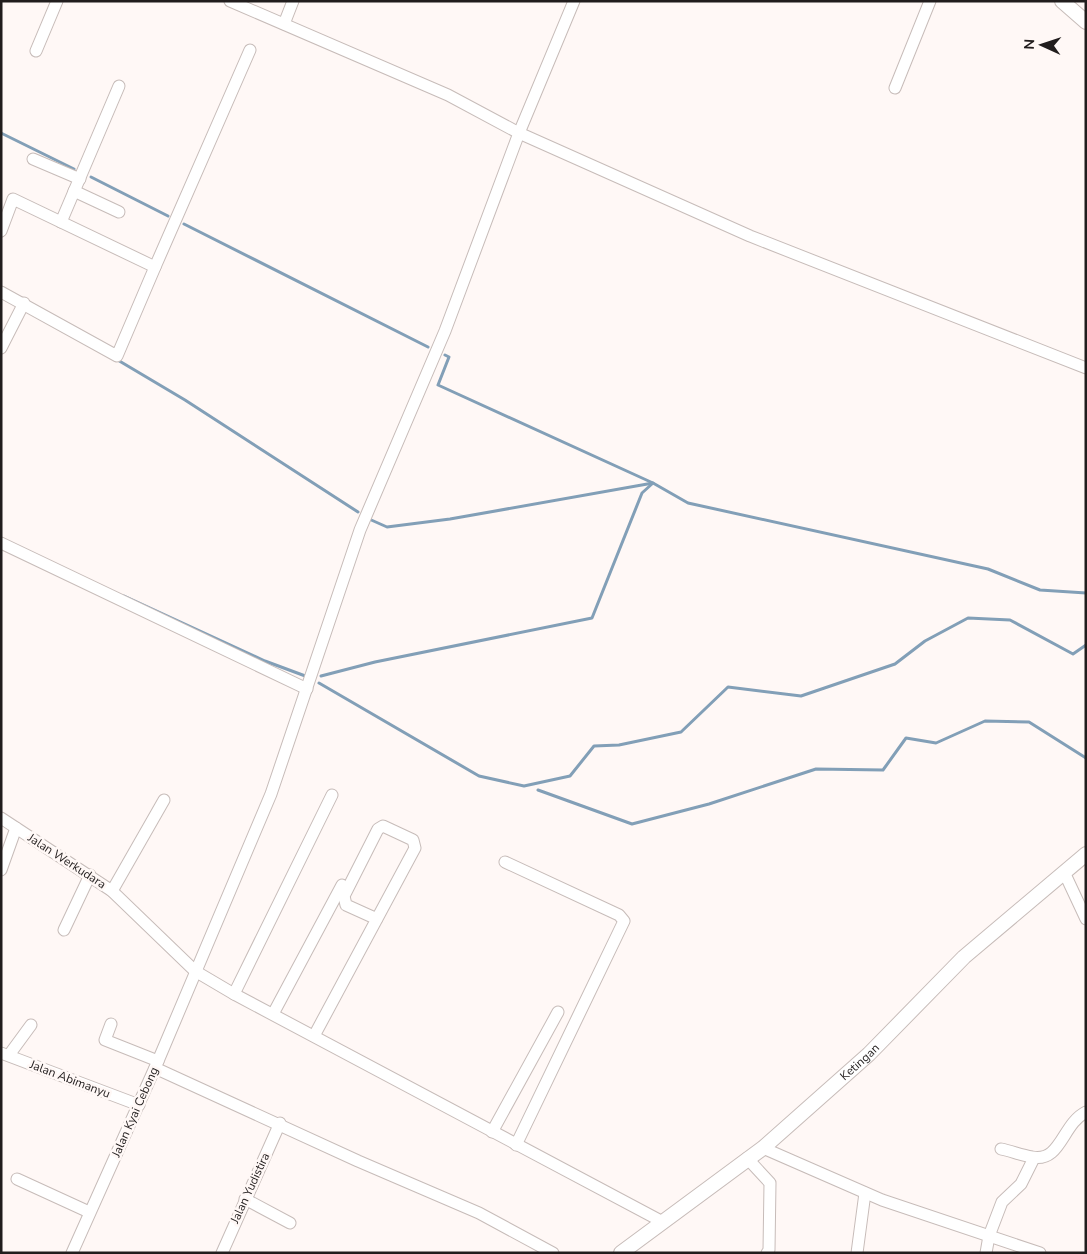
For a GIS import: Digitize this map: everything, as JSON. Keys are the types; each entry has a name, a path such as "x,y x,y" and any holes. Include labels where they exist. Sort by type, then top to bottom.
{"street":[{"path":"36,51 57,1"},
{"path":"230,1 448,95 519,133 750,236 1086,368"},
{"path":"284,24 293,1"},
{"name":"Jalan Kyai Cebong","path":"72,1253 139,1105 270,794 360,530 445,332 519,133 574,1"},
{"path":"895,88 930,1"},
{"path":"1062,1 1075,6 1086,22"},
{"path":"1,292 117,356 250,50"},
{"path":"61,222 119,86"},
{"path":"33,159 80,179"},
{"path":"74,191 118,212"},
{"path":"1,230 14,199 155,266"},
{"path":"1,348 24,303"},
{"path":"1,543 307,689"},
{"path":"234,994 332,795"},
{"path":"112,891 164,800"},
{"name":"Jalan Werkudara","path":"1,818 112,891 194,971 661,1221"},
{"path":"273,1014 376,822"},
{"path":"314,1036 377,919 416,845 413,840 383,826 378,829 344,896 346,905 377,919"},
{"path":"1,870 16,828"},
{"name":"Ketingan","path":"621,1253 661,1221 763,1148 869,1054 964,957 1086,854"},
{"path":"505,862 618,915 624,922 516,1145"},
{"path":"1064,872 1086,919"},
{"path":"64,930 90,875"},
{"path":"492,1132 558,1012"},
{"path":"111,1024 105,1040 358,1161 479,1212 553,1253"},
{"path":"5,1054 31,1025"},
{"name":"Jalan Abimanyu","path":"5,1054 139,1105"},
{"path":"1001,1149 1034,1158 1050,1155 1067,1128 1076,1118 1086,1112"},
{"name":"Jalan Yudistira","path":"222,1253 280,1123"},
{"path":"763,1148 865,1193 1040,1253"},
{"path":"747,1158 770,1183 771,1226 769,1250 767,1253"},
{"path":"986,1253 989,1236 1002,1202 1021,1184 1034,1158"},
{"path":"17,1179 90,1212"},
{"path":"857,1253 865,1193"},
{"path":"245,1199 290,1223"}],"waterway":[{"path":"1,133 74,169"},
{"path":"91,177 168,216"},
{"path":"184,224 428,347"},
{"path":"321,676 375,662 592,618 642,493 653,483 438,385 449,357 445,355"},
{"path":"116,359 185,400 358,512"},
{"path":"369,519 387,527 450,519 653,483 688,503 988,569 1040,590 1086,593"},
{"path":"124,596 265,661 308,677"},
{"path":"319,683 479,776 524,786 570,776 594,746 619,745 681,732 728,687 801,696 895,664 925,641 968,618 1010,620 1073,654 1086,645"},
{"path":"538,790 632,824 709,804 816,769 883,770 906,738 936,743 985,721 1029,722 1086,758"}]}
